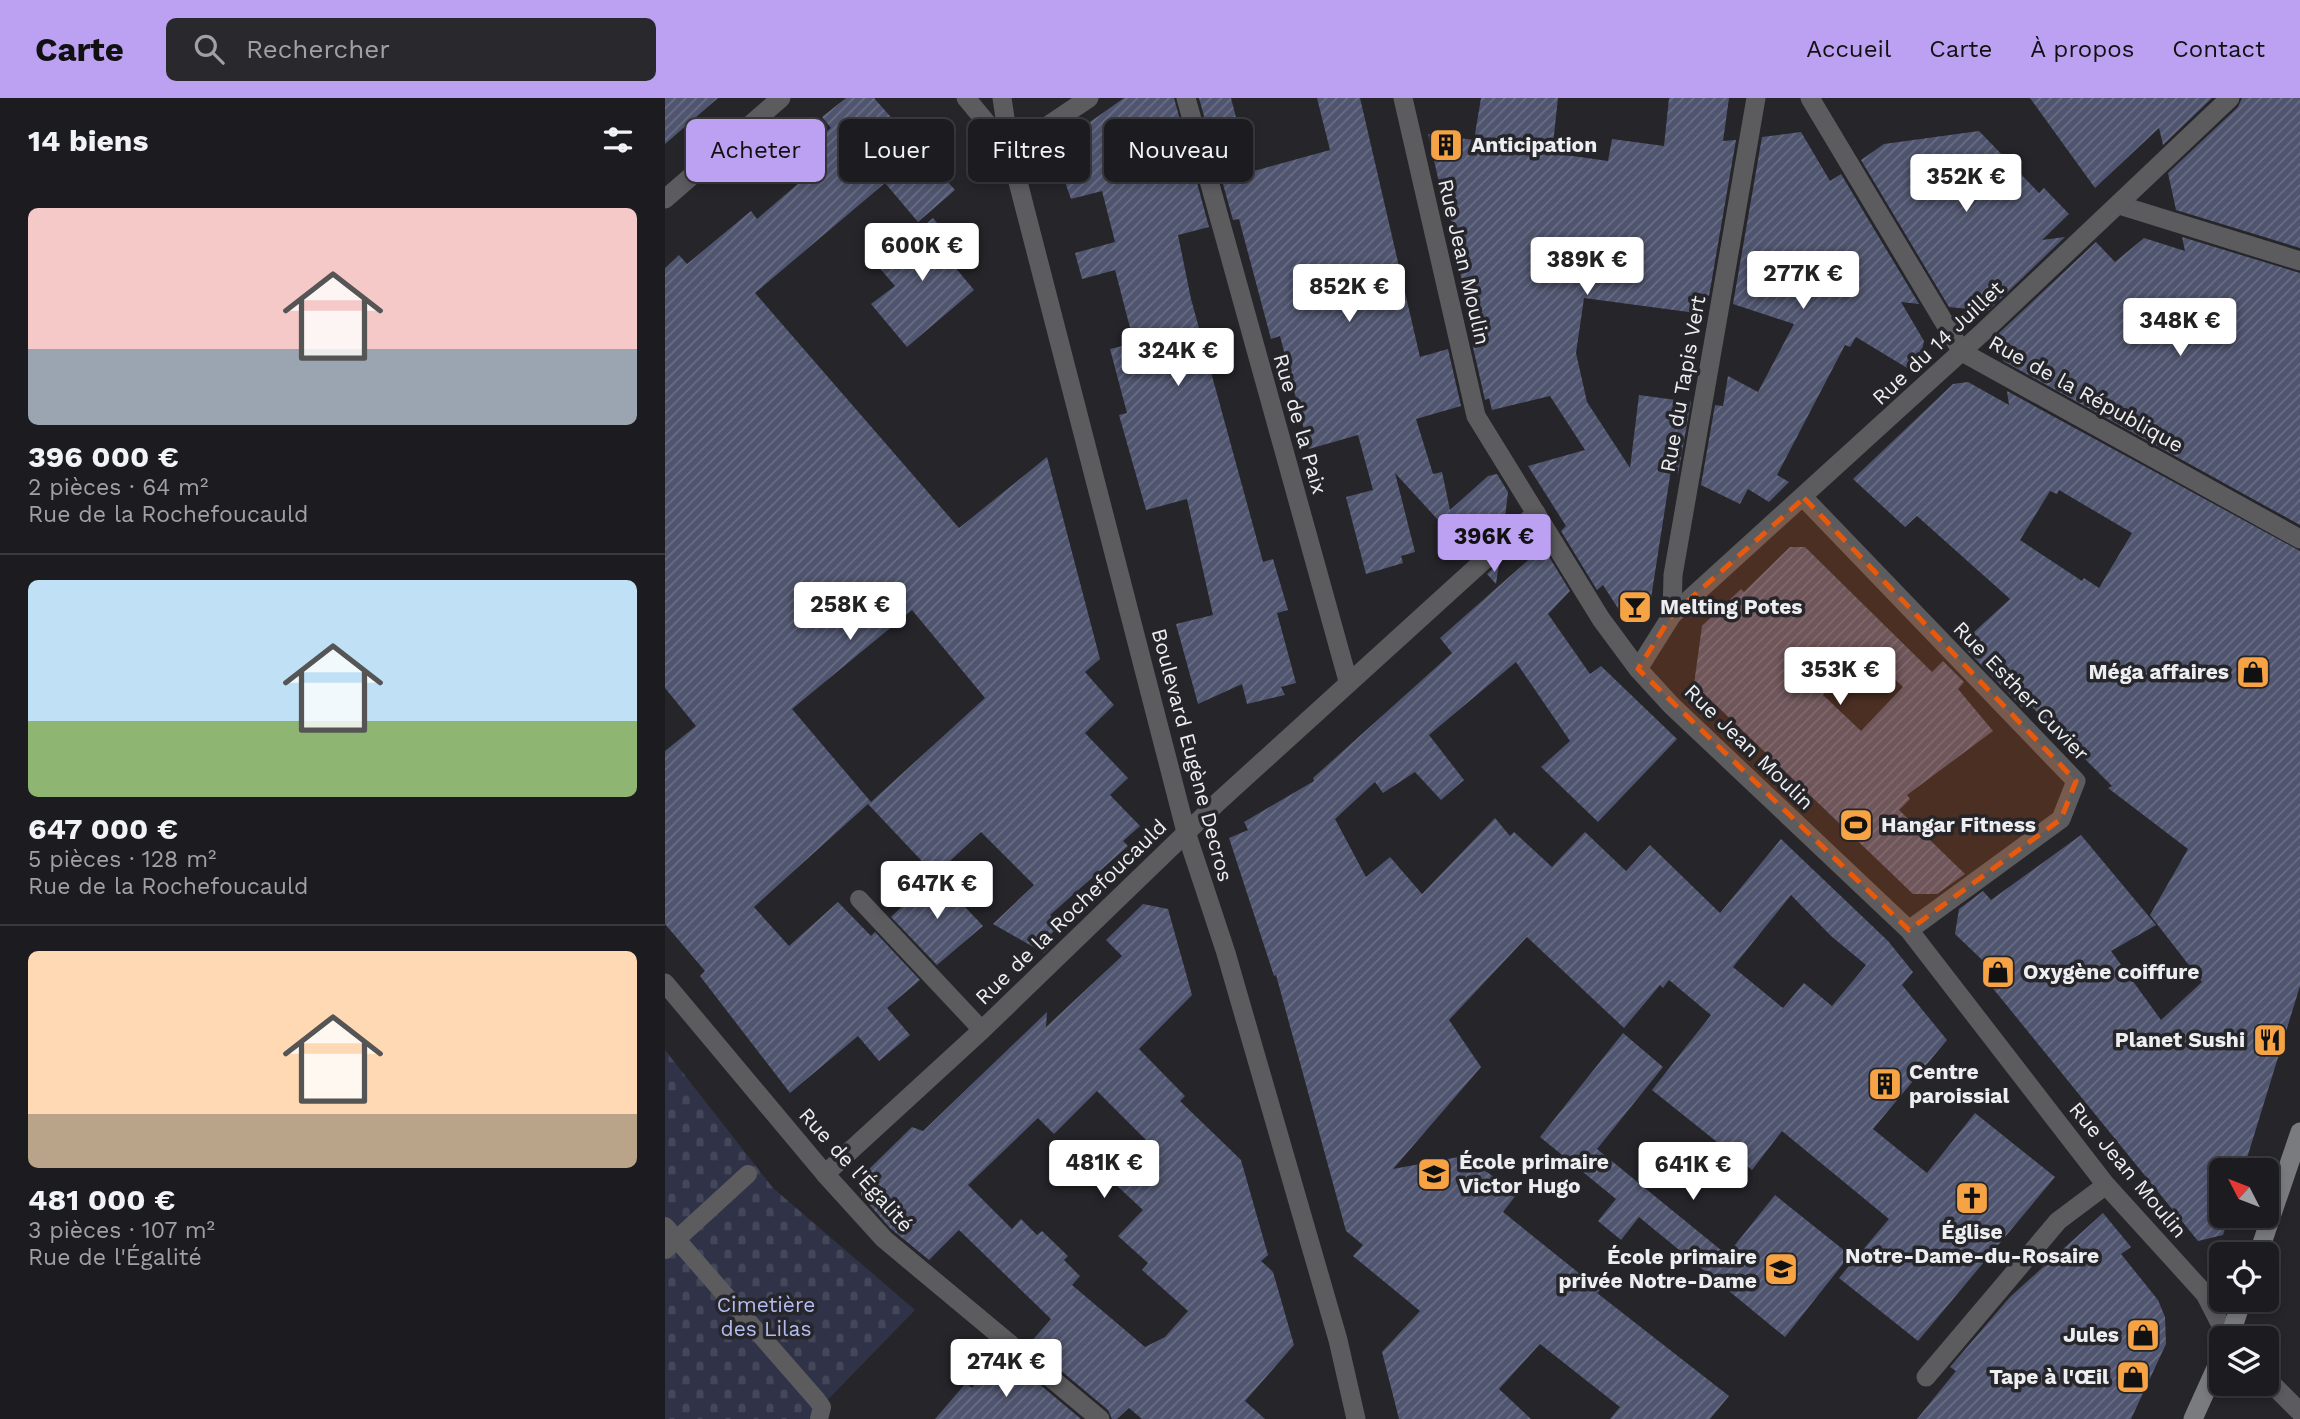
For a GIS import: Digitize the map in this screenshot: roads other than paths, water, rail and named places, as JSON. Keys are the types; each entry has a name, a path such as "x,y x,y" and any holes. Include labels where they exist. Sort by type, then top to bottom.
{"main road":[{"path":"2262,1242 2300,1132"},
{"path":"2193,1419 2209,1384"}],"street":[{"path":"665,199 782,98"},
{"path":"967,98 984,119"},
{"name":"Boulevard Eugène Decros","path":"1002,98 1005,119"},
{"path":"1058,119 1089,98"},
{"name":"Rue de la Paix","path":"1186,98 1348,681"},
{"name":"Rue Jean Moulin","path":"1403,98 1476,416 1601,619 1638,669 1681,714 1909,930 2106,1185 2205,1294 2222,1326"},
{"name":"Rue du Tapis Vert","path":"1672,615 1673,575 1756,98"},
{"name":"Rue de la République","path":"1810,98 1962,352 2300,539"},
{"name":"Rue du 14 Juillet","path":"1672,615 1962,352 2230,98"},
{"name":"Boulevard Eugène Decros","path":"1018,182 1186,832 1226,953 1338,1340 1356,1419"},
{"path":"2119,205 2300,261"},
{"name":"Rue Esther Cuvier","path":"1804,498 2076,781 2061,819 1909,930"},
{"name":"Rue de la Rochefoucauld","path":"825,1174 982,1030 1186,832 1348,681 1536,513"},
{"path":"1638,669 1672,615"},
{"name":"Rue de l'Égalité","path":"665,983 825,1174 884,1239 1100,1419"},
{"path":"1926,1377 2058,1221 2106,1185"},
{"path":"2279,1391 2300,1412"}],"lane":[{"path":"859,900 982,1030"},
{"path":"748,1174 669,1238 820,1403 820,1419"}],"place":[{"name":"Anticipation","path":"1446,145"},
{"name":"Melting Potes","path":"1635,607"},
{"name":"Méga affaires","path":"2253,672"},
{"name":"Hangar Fitness","path":"1856,825"},
{"name":"Oxygène coiffure","path":"1998,972"},
{"name":"Planet Sushi","path":"2270,1040"},
{"name":"Centre paroissial","path":"1885,1084"},
{"name":"École primaire Victor Hugo","path":"1434,1174"},
{"name":"Église Notre-Dame-du-Rosaire","path":"1972,1198"},
{"name":"École primaire privée Notre-Dame","path":"1781,1269"},
{"name":"Jules","path":"2143,1335"},
{"name":"Tape à l'Œil","path":"2133,1377"}],"park label":[{"name":"Cimetière des Lilas","path":"766,1317"}]}
